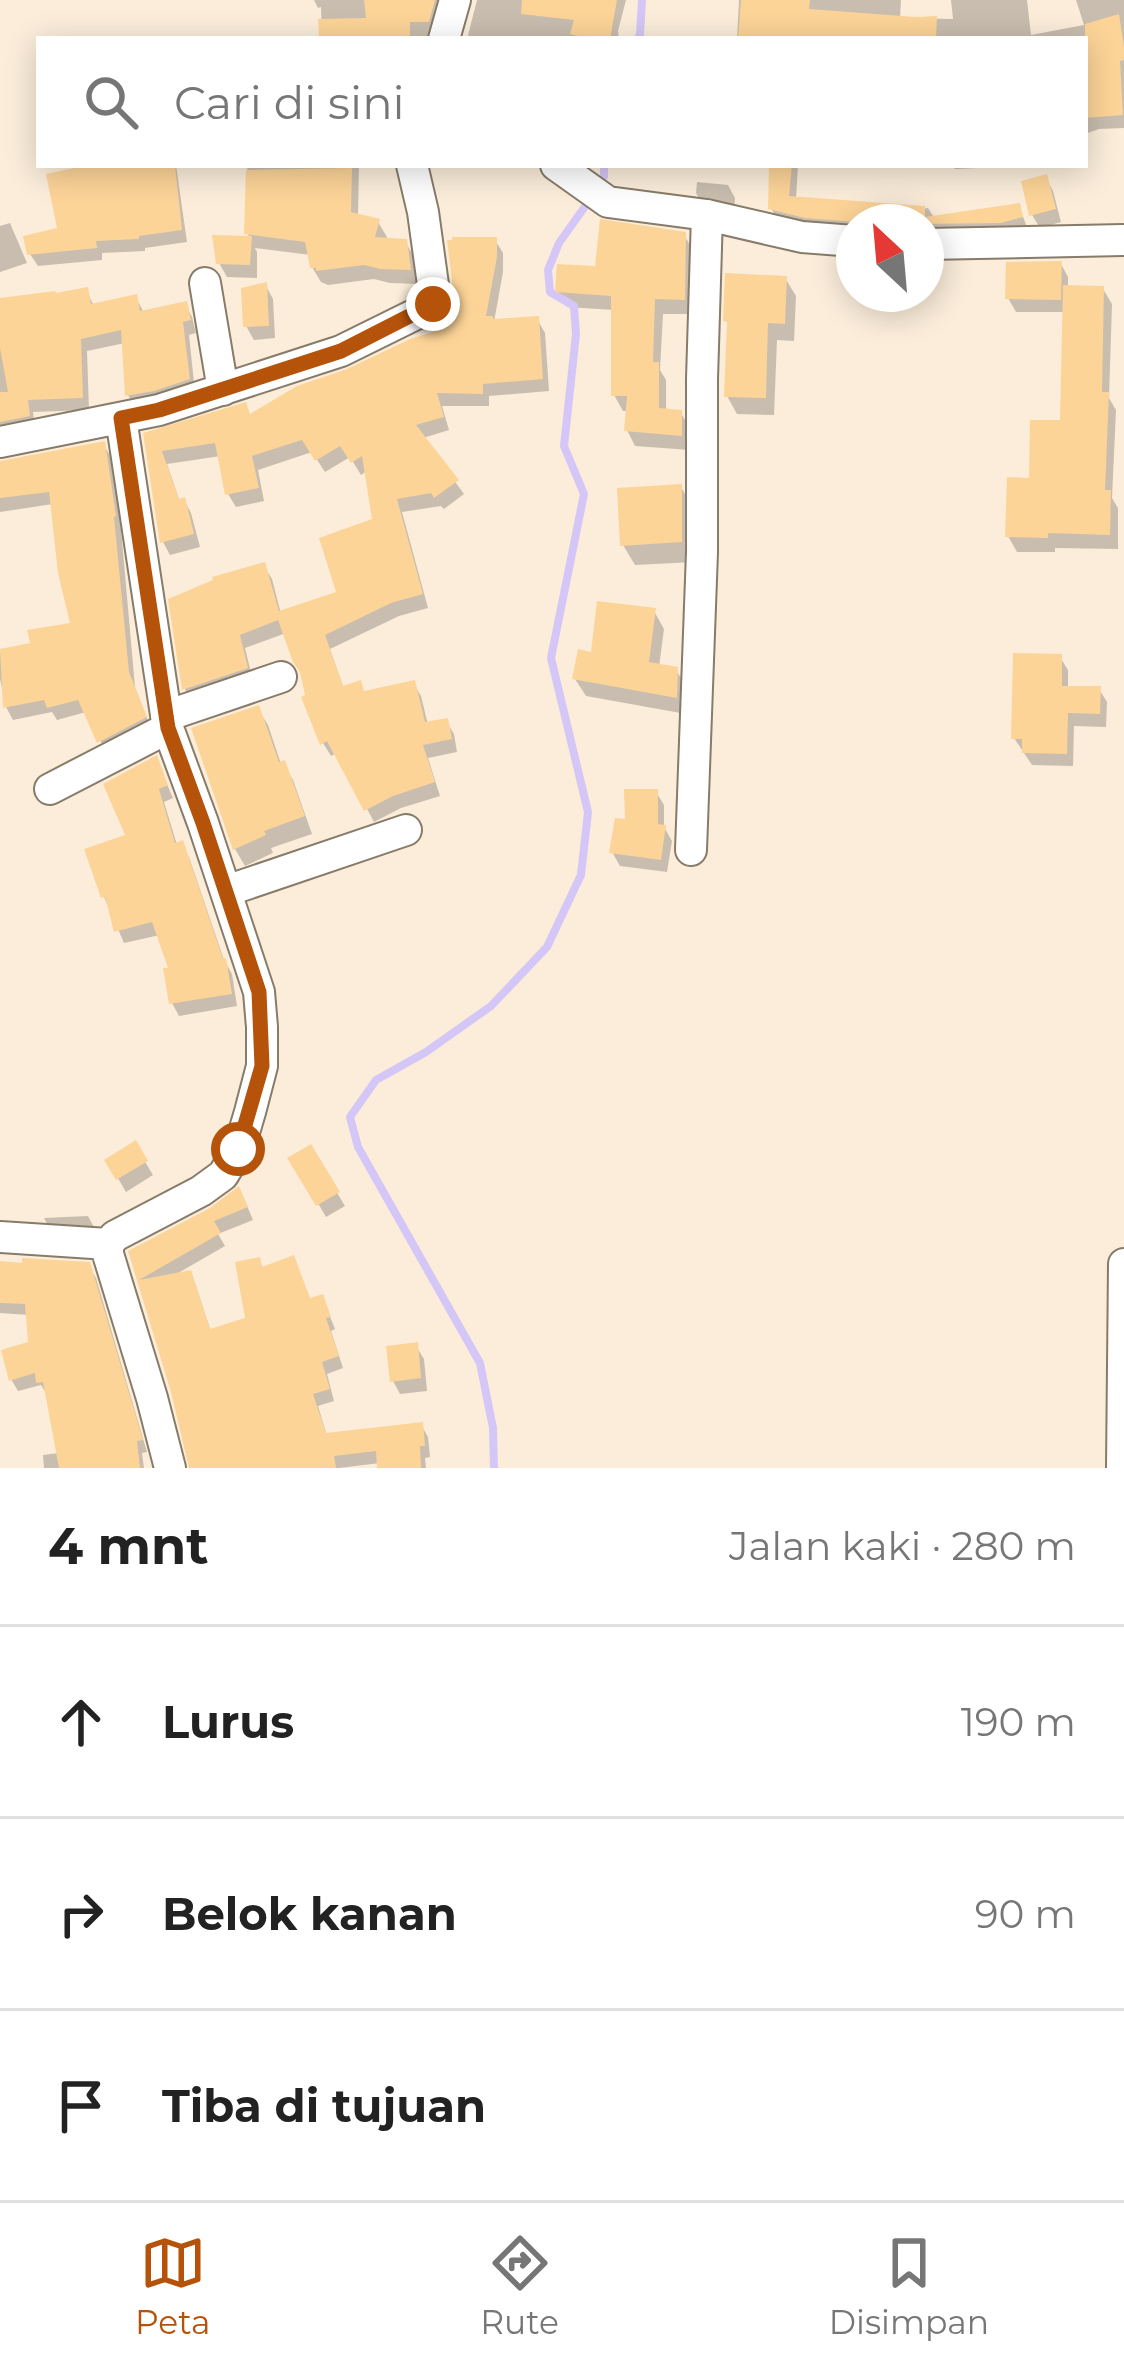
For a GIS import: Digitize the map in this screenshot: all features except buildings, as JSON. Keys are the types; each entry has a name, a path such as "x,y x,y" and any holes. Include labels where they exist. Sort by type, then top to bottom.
{"street":[{"path":"445,36 455,0"},
{"path":"0,442 159,410 223,390 341,351 433,304 419,168"},
{"path":"561,168 608,202 836,239"},
{"path":"691,850 707,215"},
{"path":"944,244 1124,240"},
{"path":"205,283 223,390"},
{"path":"121,418 167,722 259,992 262,1027 262,1066 238,1149 224,1174 108,1244 170,1468"},
{"path":"50,789 167,722 281,677"},
{"path":"226,891 406,830"},
{"path":"23,1238 108,1244"},
{"path":"1122,1468 1124,1264"}],"waterway":[{"path":"639,36 642,0"},
{"path":"599,185 604,168"},
{"path":"494,1468 493,1428 480,1363 358,1147 350,1117 376,1080 491,1006 547,947 581,875 588,812 551,658 584,494 564,446 576,334 574,306 550,292 548,270 559,243 591,198"}],"route":[{"path":"238,1149 262,1066 259,992 168,728 121,418 341,351 433,304"}]}
